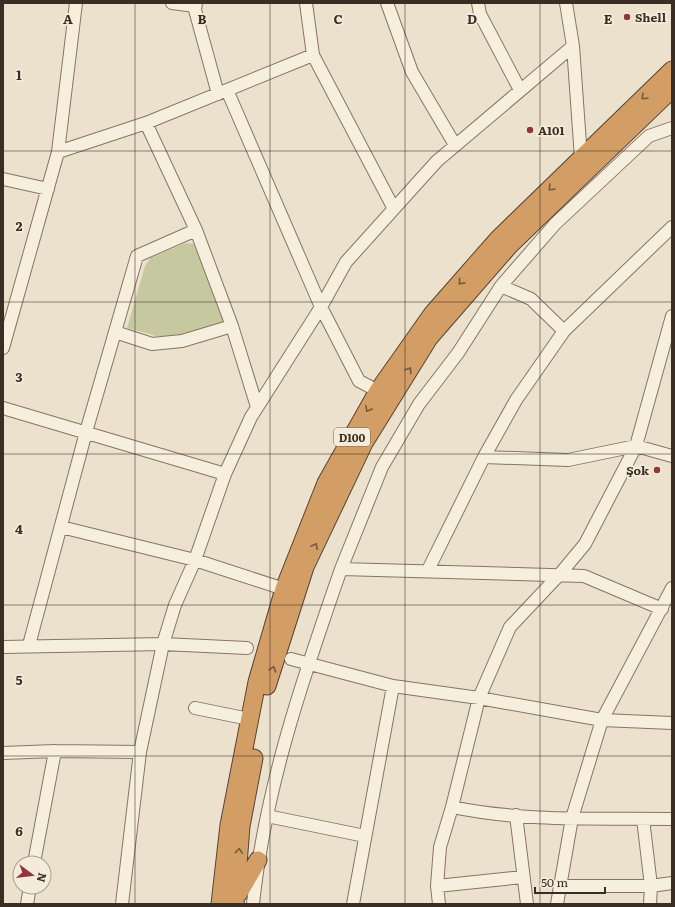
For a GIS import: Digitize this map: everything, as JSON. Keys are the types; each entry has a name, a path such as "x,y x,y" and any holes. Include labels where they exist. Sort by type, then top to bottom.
{"highway":[{"name":"D100","path":"220,904 229,825 256,682 284,589 326,483 378,391 433,314 493,245 672,70"},
{"name":"D100","path":"235,901 241,826 266,690 305,567 364,442 429,338 509,246 672,89"},
{"path":"235,901 258,860"}],"street":[{"path":"3,348 58,152 76,3"},
{"path":"172,3 196,4 195,10 222,92 321,307 359,381 378,391"},
{"path":"306,3 313,55 394,209"},
{"path":"387,3 412,72 455,145"},
{"path":"478,3 480,14 520,90"},
{"path":"566,3 573,46 581,158"},
{"path":"122,904 140,752 163,644 175,605 195,560 226,474 251,417 321,307 346,262 437,161 573,46"},
{"path":"58,152 146,123 313,55"},
{"path":"146,123 196,230 232,326 257,407"},
{"path":"253,904 258,860 274,780 308,664 341,569 382,467 419,404 458,353 501,286 555,224 649,136 672,128"},
{"path":"3,179 48,189"},
{"path":"428,570 484,457 516,400 564,330 672,227"},
{"path":"29,645 86,432 137,256 196,230"},
{"path":"501,286 531,299 564,330"},
{"path":"439,904 436,886 440,847 452,807 479,698 510,627 560,574 585,544 636,446 672,316"},
{"path":"115,332 152,344 182,341 232,326"},
{"path":"3,408 226,474"},
{"path":"484,457 568,460 636,446 672,456"},
{"path":"61,527 195,560 284,589"},
{"path":"341,569 428,570 584,576 662,610"},
{"path":"557,904 572,818 602,720 662,610 672,588"},
{"path":"3,647 29,645 163,644 247,648"},
{"path":"291,659 393,686 479,698 602,720 672,722"},
{"path":"353,904 393,686"},
{"path":"195,708 249,719"},
{"path":"3,753 55,751 140,752"},
{"path":"36,855 55,751"},
{"path":"452,807 486,814 516,816 672,819"},
{"path":"267,816 365,836"},
{"path":"516,816 527,904"},
{"path":"643,819 651,886 650,904"},
{"path":"436,886 524,877"},
{"path":"560,886 651,886 672,883"}],"green space":[{"path":"186,243 196,244 224,318 222,322 183,337 167,339 127,328 145,266 150,258"}],"place":[{"name":"Shell","path":"627,17"},
{"name":"A101","path":"530,130"},
{"name":"Şok","path":"657,470"}]}
